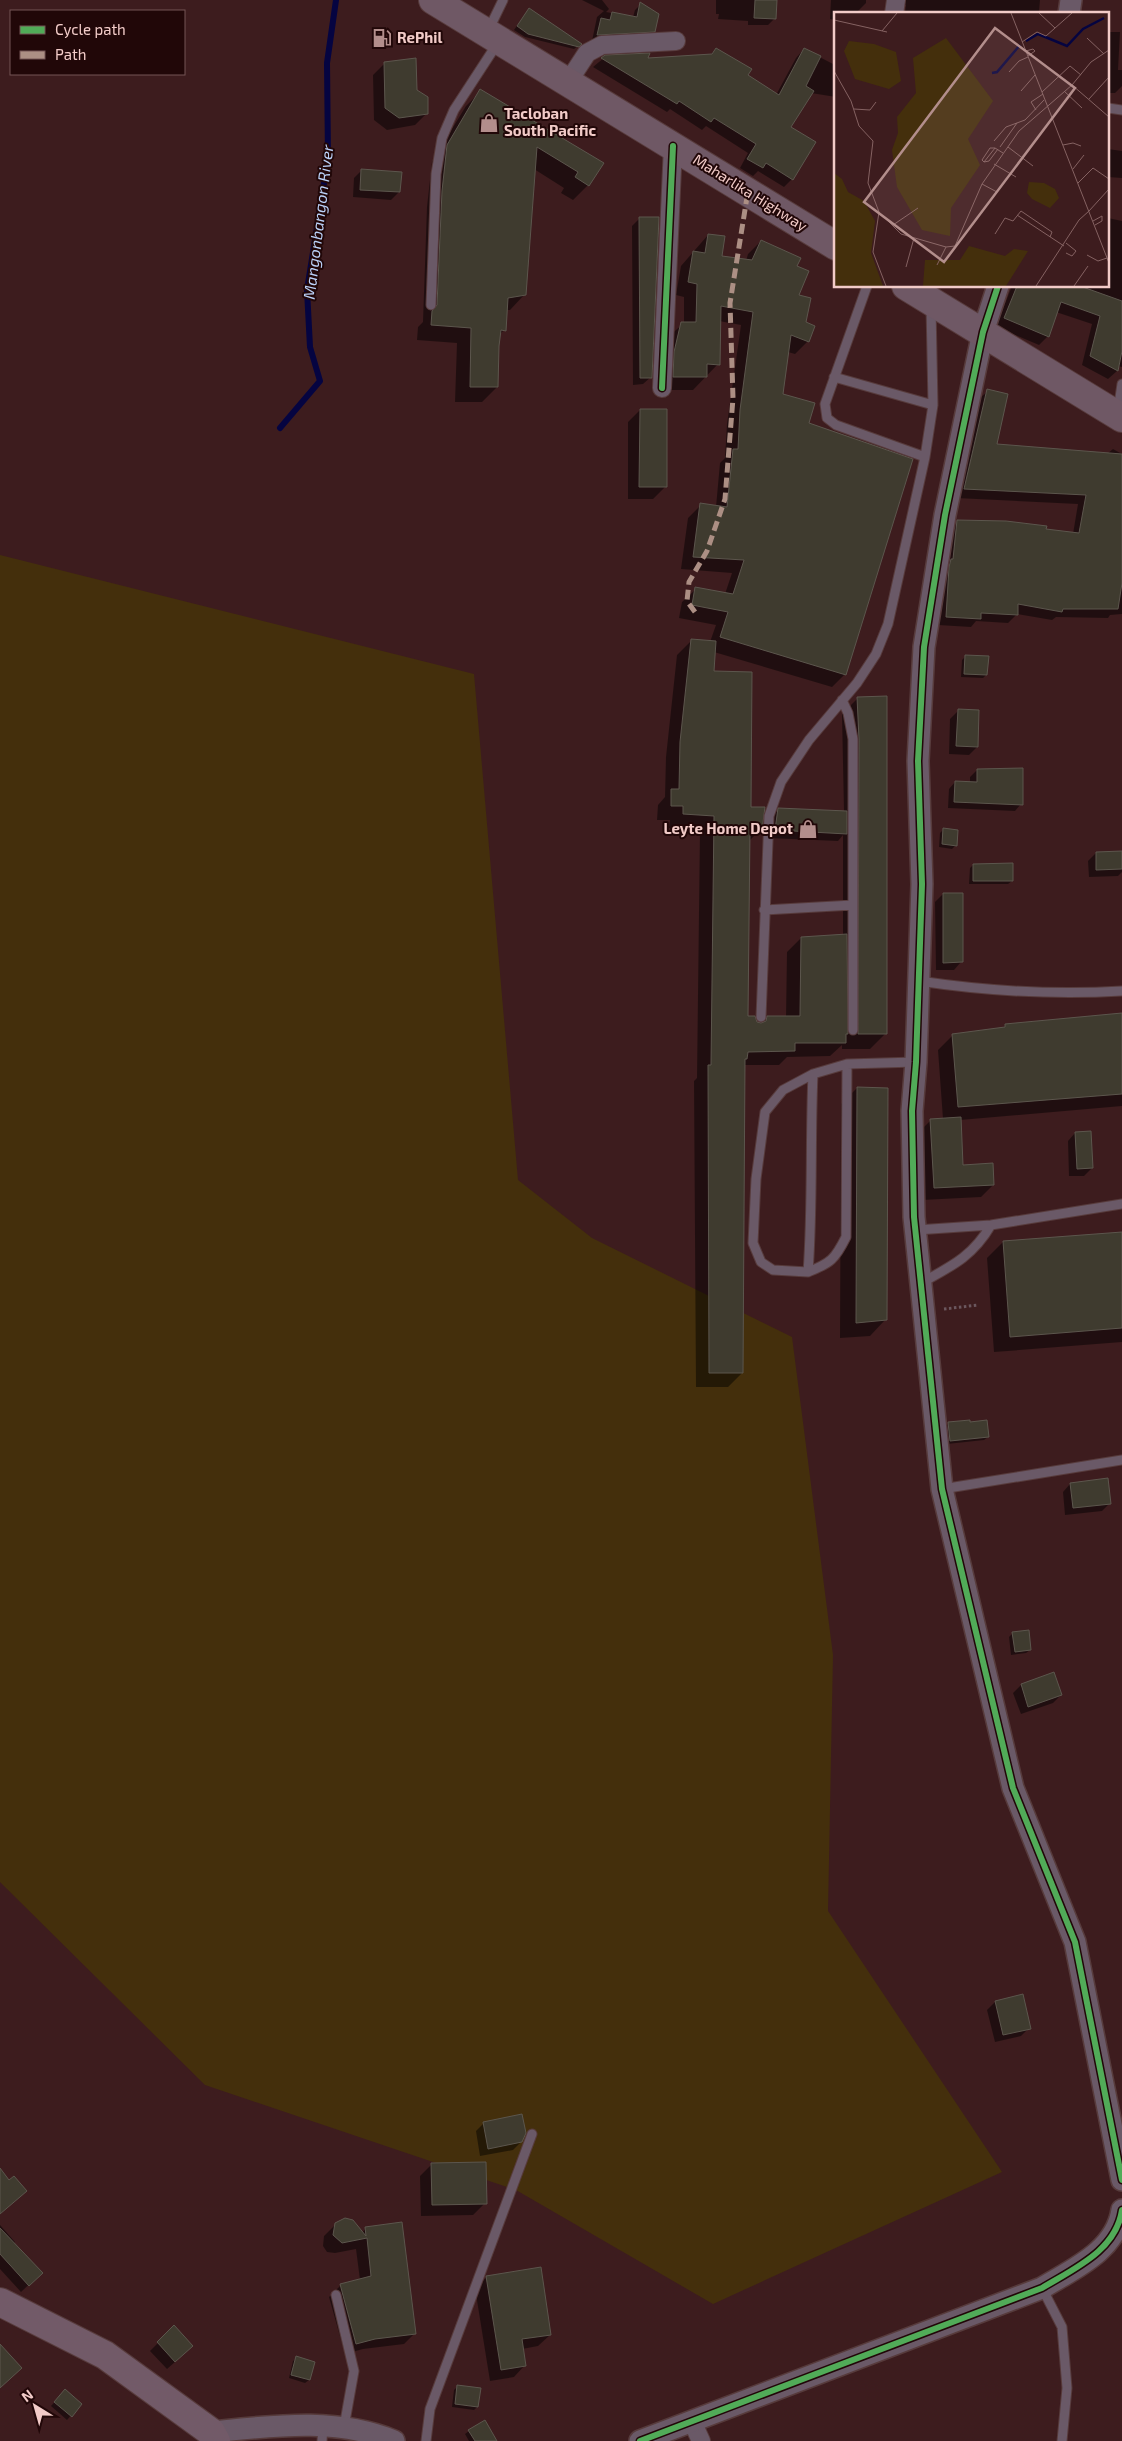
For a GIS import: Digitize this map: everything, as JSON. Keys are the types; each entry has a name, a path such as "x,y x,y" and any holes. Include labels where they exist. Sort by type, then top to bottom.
{"highway":[{"path":"0,2302 105,2355 214,2437"}],"main road":[{"name":"Maharlika Highway","path":"433,0 834,245"},
{"path":"909,288 1120,416"}],"street":[{"path":"568,82 593,48 602,45 676,41"},
{"path":"662,388 674,146"},
{"path":"997,288 983,332 945,515 924,647 918,761 922,884 916,1062 912,1111 916,1230 942,1489 1013,1788 1074,1942 1122,2180"},
{"path":"640,2441 1042,2288 1099,2253 1120,2221 1122,2210"},
{"path":"692,2421 700,2441"},
{"path":"214,2437 271,2426 379,2435 394,2441"}],"lane":[{"path":"430,305 436,174 442,138 454,110 493,37 503,0"},
{"path":"866,288 825,404 827,418 836,426 925,457"},
{"path":"761,1017 769,816 781,782 810,740 857,683 876,654 888,624 925,457 933,405 931,302"},
{"path":"834,377 933,405"},
{"path":"1120,416 1122,384"},
{"path":"842,700 848,713 852,739 853,1030"},
{"path":"764,910 853,905"},
{"path":"919,981 1010,991 1082,993 1122,991"},
{"path":"847,1064 846,1236 837,1255 828,1264 808,1272 773,1270 762,1262 753,1243 756,1179 765,1112 783,1090 813,1074 847,1064 916,1062"},
{"path":"808,1272 811,1232 810,1138 813,1074"},
{"path":"916,1230 991,1226 1122,1204"},
{"path":"921,1283 972,1252 981,1243 991,1226"},
{"path":"942,1489 1122,1460"},
{"path":"426,2441 430,2410 532,2134"},
{"path":"1042,2288 1062,2327 1067,2388 1062,2441"},
{"path":"330,2431 354,2371 336,2295"}],"path":[{"path":"924,1311 978,1305"}],"shaded area":[{"path":"0,555 474,674 518,1180 592,1238 792,1337 833,1655 828,1911 1002,2172 713,2304 516,2190 205,2085 0,1882"}],"building":[{"path":"755,0 777,0 776,19 754,18"},
{"path":"640,2 659,14 655,32 597,35 601,18 610,20 612,12 637,17"},
{"path":"529,8 582,44 579,47 528,34 517,26"},
{"path":"716,48 752,69 748,75 779,95 804,48 821,56 806,86 814,91 791,127 816,142 793,180 766,163 763,168 747,159 756,144 714,118 711,122 679,101 677,104 601,58 605,55 650,53 648,58 712,54"},
{"path":"416,58 417,90 428,97 428,114 399,118 385,108 384,62"},
{"path":"480,89 604,163 589,186 575,177 578,172 537,147 526,295 508,298 506,331 501,330 499,346 498,387 470,387 471,328 431,325 432,311 437,305 442,191 447,145"},
{"path":"361,169 402,172 400,192 360,190"},
{"path":"639,217 659,217 652,378 640,378"},
{"path":"708,234 725,236 722,256 752,260 761,240 801,258 797,266 809,271 799,295 811,298 806,322 815,326 809,342 791,335 783,394 815,403 809,423 913,459 846,675 720,637 728,612 692,605 695,587 733,594 744,560 693,557 700,503 727,507 733,449 738,449 740,410 753,312 721,306 720,365 707,364 707,377 673,377 674,352 681,322 696,322 697,284 688,282 693,251 705,253"},
{"path":"1016,288 1086,288 1122,301 1122,351 1118,371 1090,356 1100,316 1061,302 1049,337 1004,318"},
{"path":"987,389 1008,394 997,444 1122,454 1122,583 1118,609 1063,609 1062,612 1018,604 1018,615 981,613 981,619 946,617 949,567 951,559 953,559 957,520 1006,521 1047,526 1046,529 1079,533 1086,495 964,489"},
{"path":"640,409 667,409 667,487 639,487"},
{"path":"691,639 716,641 714,671 752,672 751,807 765,807 762,830 750,829 748,1016 755,1016 757,1022 761,1023 766,1021 767,1016 800,1016 801,937 847,934 848,1034 846,1034 846,1043 795,1043 795,1051 748,1052 747,1059 745,1059 743,1373 709,1373 708,1065 711,1065 714,816 683,814 683,806 671,806 671,789 679,789 680,742"},
{"path":"965,655 989,656 987,675 964,674"},
{"path":"887,696 887,1034 858,1034 859,739 857,697"},
{"path":"958,709 979,710 978,747 956,746"},
{"path":"1023,768 1023,805 954,802 955,781 977,782 977,769"},
{"path":"778,808 847,811 847,834 775,830"},
{"path":"943,828 958,830 957,846 942,844"},
{"path":"1122,851 1122,869 1096,870 1096,852"},
{"path":"1013,863 1013,881 973,881 973,864"},
{"path":"943,893 963,893 963,962 943,963"},
{"path":"1122,1013 1122,1094 958,1107 952,1034 1005,1027 1005,1024"},
{"path":"857,1087 888,1088 887,1320 856,1323"},
{"path":"961,1117 963,1165 993,1163 994,1185 934,1188 930,1119"},
{"path":"1091,1131 1093,1168 1077,1169 1075,1132"},
{"path":"1122,1232 1122,1328 1010,1337 1003,1241"},
{"path":"970,1420 970,1422 987,1420 989,1437 950,1441 948,1422"},
{"path":"1108,1478 1111,1504 1073,1508 1070,1483"},
{"path":"1029,1630 1031,1650 1015,1652 1012,1632"},
{"path":"1054,1672 1062,1695 1028,1707 1021,1684"},
{"path":"1023,1994 1031,2029 1003,2035 995,2001"},
{"path":"522,2114 526,2133 522,2142 488,2149 483,2122"},
{"path":"486,2162 487,2204 432,2205 431,2163"},
{"path":"0,2168 9,2180 14,2176 27,2191 0,2214"},
{"path":"345,2218 353,2220 366,2236 365,2227 402,2222 416,2334 375,2339 356,2344 340,2284 371,2276 367,2238 342,2243 333,2235 335,2223"},
{"path":"0,2228 43,2273 29,2286 0,2254"},
{"path":"541,2267 551,2335 522,2339 526,2366 501,2370 486,2276"},
{"path":"174,2325 193,2346 175,2362 157,2342"},
{"path":"0,2344 22,2368 0,2388"},
{"path":"296,2356 315,2362 310,2380 291,2375"},
{"path":"457,2385 481,2388 478,2407 455,2404"},
{"path":"65,2389 82,2404 72,2417 54,2402"},
{"path":"485,2420 497,2441 475,2441 468,2430"}],"waterway":[{"name":"Mangonbangon River","path":"280,428 320,381 310,347 307,290 328,158 327,63 336,0"}],"marked path":[{"path":"695,612 687,601 689,582 707,551 725,499 733,398 730,303 748,191"}],"cycle path":[{"path":"662,388 673,146"},
{"path":"997,288 983,332 945,515 924,647 918,761 922,884 916,1062 912,1111 914,1217 942,1489 1013,1788 1075,1942 1122,2180"},
{"path":"640,2441 1042,2288 1079,2266 1102,2248 1118,2224 1122,2210"}],"place":[{"name":"RePhil","path":"382,38"},
{"name":"Tacloban South Pacific","path":"489,123"},
{"name":"Leyte Home Depot","path":"808,829"}]}
